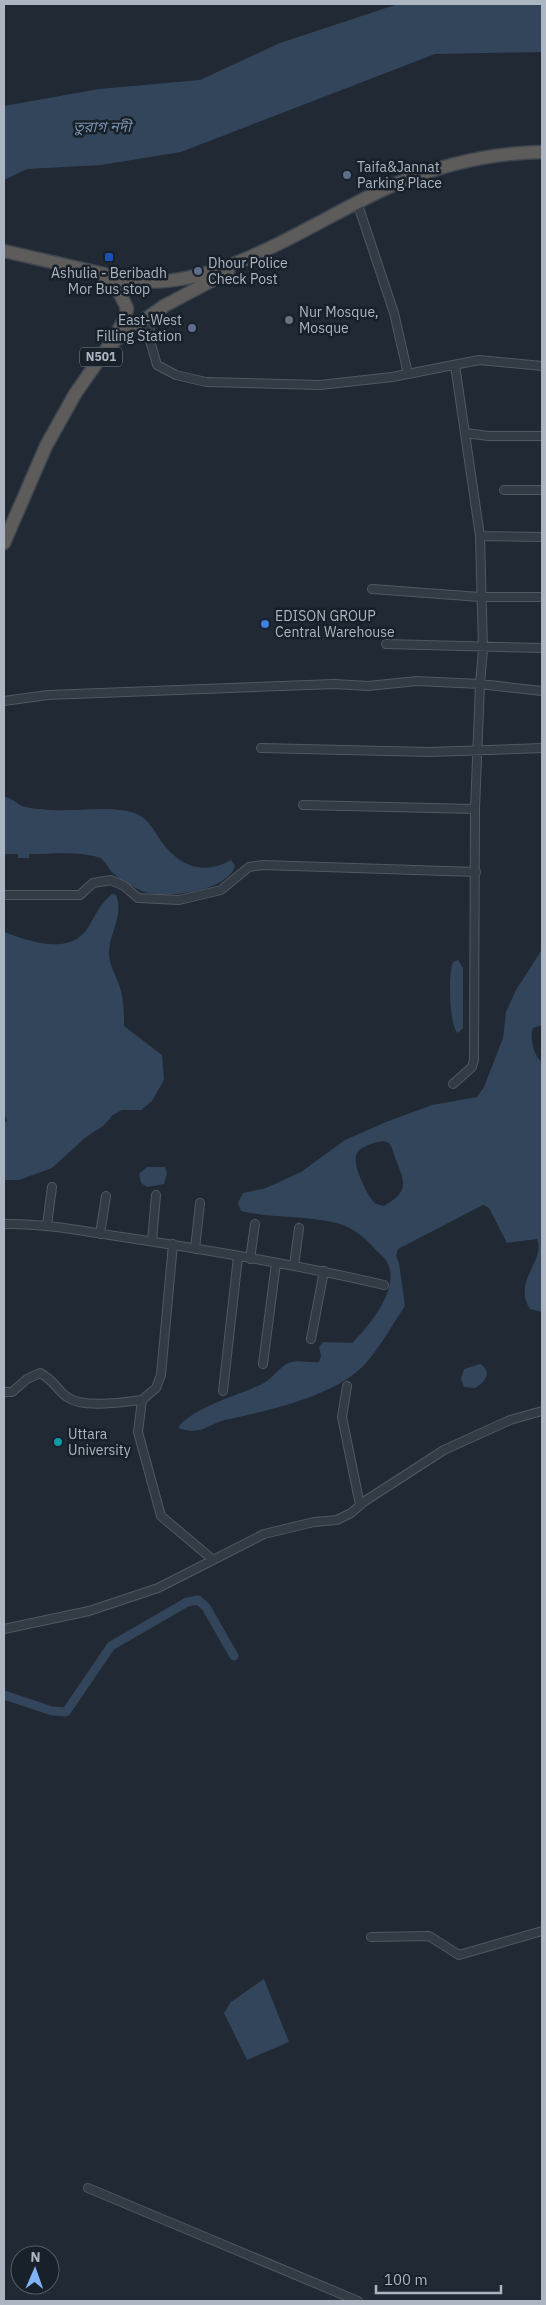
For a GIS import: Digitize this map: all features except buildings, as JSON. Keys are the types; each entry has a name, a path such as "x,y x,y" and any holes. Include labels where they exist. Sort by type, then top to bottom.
{"highway":[{"path":"4,251 152,283 176,281 209,272 277,244 398,183 466,160 520,152 542,152"},
{"name":"N501","path":"4,543 46,446 75,394 110,344 151,314 186,292 262,256 277,244"},
{"path":"92,270 116,286 127,308 120,329 110,344"}],"street":[{"path":"357,202 394,313 408,374"},
{"path":"151,314 150,337 157,365 176,375 206,382 320,385 360,382 455,366 479,360 542,366"},
{"path":"453,1084 472,1067 474,1060 475,809 483,648 480,597 480,536 455,366"},
{"path":"466,433 488,436 542,436"},
{"path":"504,490 542,490"},
{"path":"480,536 542,537"},
{"path":"372,589 480,597 542,597"},
{"path":"386,644 483,648 542,648"},
{"path":"4,701 48,695 334,684 368,686 417,681 480,684 542,691"},
{"path":"261,748 429,752 542,748"},
{"path":"303,805 475,809"},
{"path":"4,895 80,895 93,883 111,880 124,886 138,898 179,900 221,890 250,867 263,865 476,872"},
{"path":"47,1226 52,1188"},
{"path":"100,1234 106,1196"},
{"path":"152,1242 156,1196"},
{"path":"194,1248 200,1203"},
{"path":"4,1224 47,1226 174,1244 324,1271 384,1285"},
{"path":"250,1259 254,1224"},
{"path":"294,1266 299,1228"},
{"path":"4,1392 12,1392 27,1379 40,1373 53,1380 68,1398 89,1404 113,1404 142,1400 156,1388 161,1375 174,1244"},
{"path":"223,1390 238,1257"},
{"path":"263,1364 276,1263"},
{"path":"311,1339 324,1271"},
{"path":"347,1386 342,1417 360,1505"},
{"path":"142,1400 138,1432 161,1516 212,1559"},
{"path":"4,1629 49,1621 158,1588 212,1559 264,1534 282,1528 337,1520 351,1513 360,1505 444,1450 510,1420 542,1411"},
{"path":"371,1937 429,1936 459,1955 542,1931"},
{"path":"88,2188 358,2301"}],"water":[{"name":"তুরাগ নদী","path":"398,4 542,4 542,52 435,54 181,152 101,165 27,169 4,180 4,106 99,89 200,80 280,43"},
{"path":"4,797 20,805 35,809 108,809 130,812 146,820 168,850 184,862 201,868 221,865 231,860 235,866 230,875 221,882 208,887 179,894 152,894 123,881 98,857 64,853 29,854 29,858 18,858 18,854 4,854"},
{"path":"112,894 116,895 118,902 118,916 110,944 109,956 122,995 124,1026 162,1055 164,1080 152,1101 141,1110 122,1110 113,1115 103,1126 86,1137 52,1168 19,1180 4,1180 4,1122 7,1121 4,1112 4,932 48,944 70,942 87,929 101,906"},
{"path":"541,951 542,1025 533,1028 532,1041 537,1056 542,1062 542,1312 530,1309 525,1290 539,1247 537,1239 507,1243 489,1208 483,1205 398,1249 396,1256 399,1263 405,1306 382,1343 366,1363 353,1375 338,1385 320,1393 280,1407 225,1420 203,1429 193,1431 178,1428 184,1421 204,1408 266,1382 289,1363 296,1361 319,1362 321,1356 319,1347 323,1342 352,1343 375,1316 387,1293 390,1269 385,1259 354,1231 340,1224 328,1221 241,1211 238,1203 243,1193 266,1188 301,1172 345,1140 386,1122 432,1105 477,1097 484,1087 503,1038 506,1012 516,990","holes":["383,1141 389,1143 401,1174 403,1187 394,1200 384,1206 376,1204 365,1189 357,1167 356,1156 360,1150 367,1146"]},
{"path":"458,960 463,968 463,1028 458,1033 455,1029 451,1011 450,976 453,962"},
{"path":"147,1167 165,1167 167,1173 164,1184 147,1187 141,1183 139,1174"},
{"path":"480,1364 487,1373 482,1383 475,1388 464,1387 461,1379 464,1369"},
{"path":"264,1979 289,2042 247,2060 224,2013 231,2002"}],"waterway":[{"path":"4,1695 52,1711 66,1712 111,1646 187,1602 198,1600 206,1607 234,1656"}],"place":[{"name":"Taifa&Jannat Parking Place","path":"347,175"},
{"name":"Ashulia - Beribadh Mor Bus stop","path":"109,257"},
{"name":"Dhour Police Check Post","path":"198,271"},
{"name":"Nur Mosque, Mosque","path":"289,320"},
{"name":"East-West Filling Station","path":"192,328"},
{"name":"EDISON GROUP Central Warehouse","path":"265,624"},
{"name":"Uttara University","path":"58,1442"}]}
